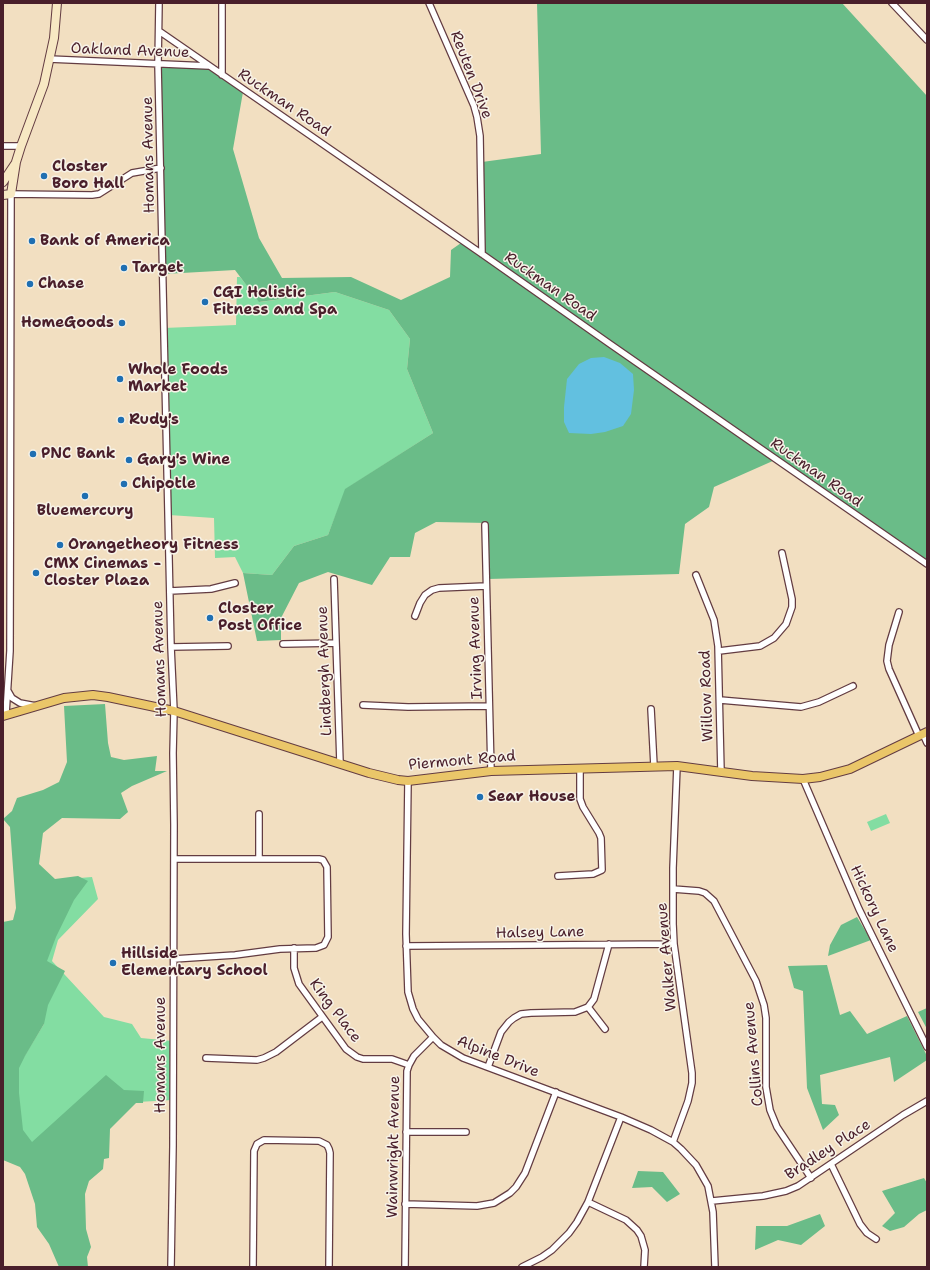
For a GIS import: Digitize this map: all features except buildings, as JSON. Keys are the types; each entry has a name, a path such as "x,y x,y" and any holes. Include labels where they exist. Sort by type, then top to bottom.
{"main road":[{"name":"Piermont Road","path":"5,715 64,698 93,695 108,697 174,711 384,777 408,781 491,771 654,766 677,766 786,779 803,779 820,777 850,769 923,734"}],"street":[{"path":"5,715 10,651 7,195 21,146 44,84 54,38 57,3"},
{"name":"Homans Avenue","path":"159,3 158,65 171,647 174,711 173,1146 171,1267"},
{"path":"222,3 222,75"},
{"name":"Reuten Drive","path":"429,3 474,106 477,117 480,136 482,254"},
{"path":"892,3 927,40"},
{"name":"Ruckman Road","path":"159,31 927,564"},
{"name":"Oakland Avenue","path":"49,59 158,65 209,66"},
{"path":"3,146 21,146"},
{"path":"3,182 16,162"},
{"path":"7,195 99,194 132,173 161,168"},
{"name":"Irving Avenue","path":"485,525 491,771"},
{"path":"719,651 760,646 774,638 786,624 791,612 792,599 782,553"},
{"name":"Willow Road","path":"696,576 714,620 719,651 721,772"},
{"name":"Lindbergh Avenue","path":"334,579 340,763"},
{"path":"170,591 211,589 235,583"},
{"path":"415,616 420,603 432,590 439,588 486,586"},
{"path":"899,612 889,645 887,661 889,669 927,743"},
{"path":"283,644 336,643"},
{"path":"171,647 228,646"},
{"path":"720,700 801,707 819,702 853,686"},
{"path":"8,690 12,698 20,703 36,706"},
{"path":"363,705 408,707 489,706"},
{"path":"651,709 654,766"},
{"name":"Walker Avenue","path":"673,1142 688,1101 692,1084 692,1072 674,944 673,889 677,766"},
{"path":"558,876 592,874 602,870 601,838 580,799 580,769"},
{"name":"Hickory Lane","path":"803,779 859,909 927,1047"},
{"name":"Alpine Drive","path":"408,781 406,946 408,992 410,1001 418,1018 433,1037 452,1052 463,1058 621,1117 651,1130 673,1142 682,1149 696,1165 708,1186 712,1201 715,1267"},
{"path":"259,814 259,859"},
{"path":"174,859 323,860 327,867 328,937 324,945 316,948 280,949 224,957 174,959"},
{"name":"Collins Avenue","path":"673,889 699,891 705,893 714,900 756,982 764,1005 766,1018 766,1087 770,1110 777,1127 811,1178"},
{"path":"488,1067 501,1032 514,1018 521,1014 531,1012 575,1012 588,1007 594,999 609,944"},
{"name":"Halsey Lane","path":"406,946 674,944"},
{"name":"King Place","path":"294,948 294,968 299,984 346,1050 356,1057 370,1060 392,1059 409,1065"},
{"path":"588,1007 605,1029"},
{"path":"206,1058 257,1060 270,1056 322,1017"},
{"name":"Wainwright Avenue","path":"404,1267 406,1077 409,1065 414,1056 433,1037"},
{"path":"405,1204 477,1206 494,1202 510,1194 525,1173 556,1092"},
{"name":"Bradley Place","path":"712,1201 774,1194 798,1186 903,1115 927,1101"},
{"path":"522,1267 542,1257 560,1243 577,1222 588,1202 621,1117"},
{"path":"406,1132 466,1132"},
{"path":"253,1267 254,1151 257,1144 264,1140 320,1141 327,1145 330,1153 329,1267"},
{"path":"831,1164 860,1224 876,1239"},
{"path":"588,1202 626,1220 637,1230 641,1236 645,1250 644,1267"}],"green space":[{"path":"537,3 842,3 927,96 927,564 775,460 714,487 709,507 685,524 679,574 488,579 488,523 436,522 415,533 410,557 390,557 372,585 328,572 299,583 281,618 281,640 257,641 243,573 272,575 294,546 328,535 345,489 433,433 407,369 410,339 389,310 335,292 259,302 235,270 164,274 159,67 208,69 243,92 233,149 259,238 282,278 351,277 401,300 450,277 451,250 461,243 482,257 482,162 541,154"},
{"path":"3,251 4,252 3,364"},
{"path":"237,277 240,277 260,302 335,292 389,310 410,339 407,369 433,433 346,489 328,535 294,546 272,575 243,573 235,557 215,558 214,518 169,515 164,328 236,325"},
{"path":"105,704 108,743 111,757 124,760 157,756 155,771 167,771 132,786 121,793 128,812 120,819 62,818 43,833 39,864 55,879 78,876 88,881 74,900 56,937 47,961 65,971 48,1005 44,1024 19,1068 19,1093 23,1130 32,1142 106,1075 124,1090 144,1091 143,1103 136,1103 110,1129 109,1158 104,1159 103,1169 89,1181 85,1194 86,1229 91,1247 87,1257 88,1267 59,1267 49,1244 37,1227 35,1204 25,1174 20,1167 3,1160 3,922 13,920 16,908 10,827 3,819 12,811 17,798 43,790 59,782 67,762 64,706"},
{"path":"886,814 890,823 871,831 867,822"},
{"path":"92,877 98,899 58,940 52,961 104,1017 132,1024 141,1038 172,1041 172,1100 138,1102 29,1145 19,1141 19,1065 44,1024 39,954 55,880"},
{"path":"857,917 871,940 828,956 830,945 841,925"},
{"path":"827,965 840,1015 850,1011 867,1034 907,1016 927,1056 927,1060 894,1082 890,1057 820,1075 822,1104 835,1105 839,1115 823,1130 807,1088 803,991 794,988 788,966"},
{"path":"927,1008 927,1029 918,1012"},
{"path":"638,1171 663,1172 680,1194 667,1202 652,1187 632,1188"},
{"path":"924,1178 927,1183 927,1210 919,1214 904,1227 890,1231 882,1226 895,1213 882,1191"},
{"path":"820,1214 825,1226 801,1245 778,1240 755,1250 756,1226 787,1226"}],"water":[{"path":"604,357 620,363 633,374 634,390 631,414 623,426 605,432 591,434 569,433 564,422 567,379 579,364 591,358"}],"place":[{"name":"Closter Boro Hall","path":"44,176"},
{"name":"Bank of America","path":"32,241"},
{"name":"Target","path":"124,268"},
{"name":"Chase","path":"30,284"},
{"name":"CGI Holistic Fitness and Spa","path":"205,302"},
{"name":"HomeGoods","path":"122,323"},
{"name":"Whole Foods Market","path":"120,379"},
{"name":"Rudy's","path":"121,420"},
{"name":"PNC Bank","path":"33,454"},
{"name":"Gary's Wine","path":"129,460"},
{"name":"Chipotle","path":"124,484"},
{"name":"Bluemercury","path":"85,496"},
{"name":"Orangetheory Fitness","path":"60,545"},
{"name":"CMX Cinemas - Closter Plaza","path":"36,573"},
{"name":"Closter Post Office","path":"210,618"},
{"name":"Sear House","path":"480,797"},
{"name":"Hillside Elementary School","path":"113,963"}]}
